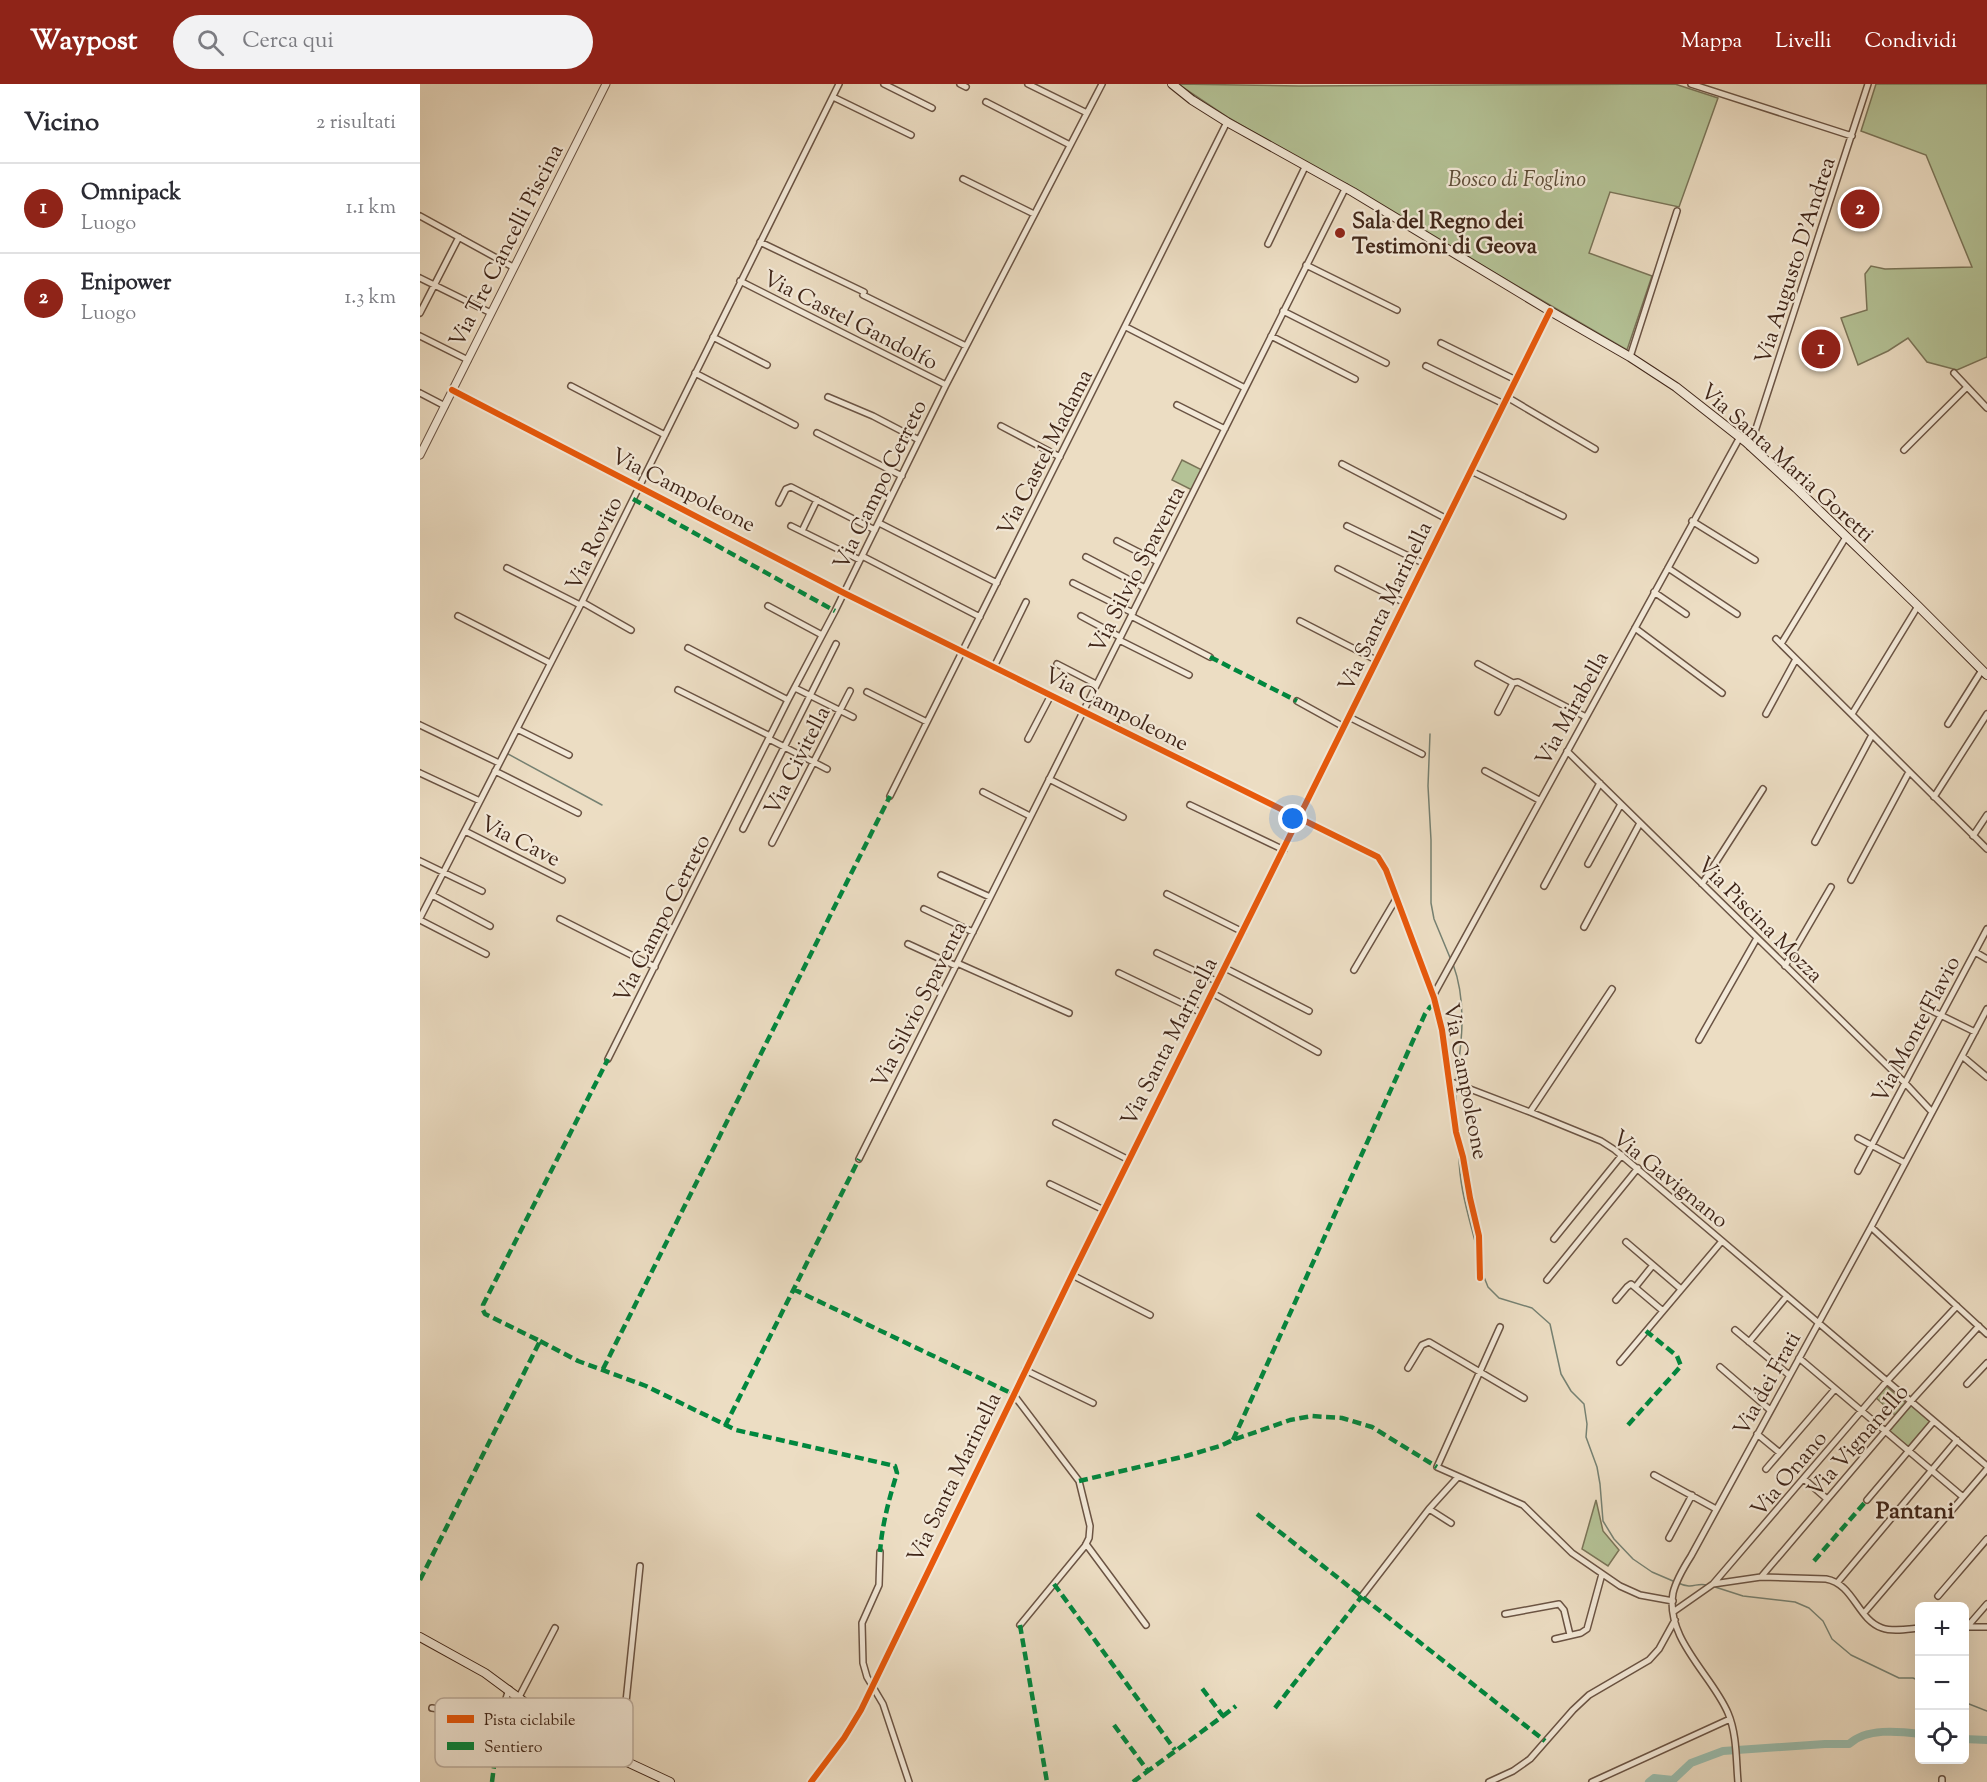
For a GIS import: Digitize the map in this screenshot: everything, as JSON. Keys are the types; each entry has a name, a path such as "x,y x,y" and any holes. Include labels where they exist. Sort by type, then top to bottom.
{"main road":[{"name":"Via Santa Maria Goretti","path":"1172,84 1227,122 1346,187 1630,357 1676,387 1740,437 1985,673"},
{"path":"420,1637 472,1664 519,1697"},
{"path":"633,1766 670,1782"}],"street":[{"name":"Via Tre Cancelli Piscina","path":"421,452 606,84"},
{"name":"Via Rovito","path":"420,919 581,604 839,84"},
{"path":"884,84 932,108"},
{"path":"1028,84 1087,113"},
{"path":"1691,84 1716,89 1852,136"},
{"name":"Via Augusto D'Andrea","path":"1750,447 1868,84"},
{"name":"Via Campo Cerreto","path":"608,1059 844,593 946,385 1100,85"},
{"path":"833,97 911,135"},
{"path":"986,102 1070,145"},
{"name":"Via Castel Madama","path":"890,796 1227,122"},
{"path":"1268,243 1306,165"},
{"path":"963,179 1034,214"},
{"name":"Via Silvio Spaventa","path":"859,1159 1346,187"},
{"path":"1630,357 1677,211"},
{"path":"420,216 513,267"},
{"path":"420,313 459,237"},
{"path":"760,242 966,346"},
{"path":"1306,266 1397,310"},
{"path":"420,278 491,313"},
{"name":"Via Castel Gandolfo","path":"740,281 946,385"},
{"path":"1283,311 1386,363"},
{"name":"Via Santa Marinella","path":"811,1782 844,1738 859,1713 1013,1394 1550,311"},
{"path":"1126,327 1245,388"},
{"path":"420,336 468,360"},
{"path":"1271,336 1355,379"},
{"path":"713,337 767,365"},
{"path":"1441,343 1516,380"},
{"path":"1426,366 1504,404"},
{"path":"695,373 795,424"},
{"path":"1954,373 1987,408"},
{"path":"571,386 664,435"},
{"path":"1904,450 1967,387"},
{"name":"Via Campoleone","path":"452,390 844,593 1377,856 1384,867 1433,996 1445,1041 1457,1137 1479,1236 1480,1278"},
{"path":"420,393 445,406"},
{"path":"828,397 873,416 919,440"},
{"path":"1507,397 1595,449"},
{"path":"1177,405 1225,429"},
{"path":"1001,426 1060,457"},
{"path":"817,433 902,476"},
{"name":"Via Mirabella","path":"1433,996 1740,437"},
{"path":"1342,464 1447,519"},
{"path":"1471,471 1563,516"},
{"path":"779,503 790,487 875,530"},
{"path":"802,531 817,500"},
{"path":"1692,521 1755,560"},
{"path":"879,523 997,583"},
{"path":"791,526 980,617"},
{"path":"1347,526 1425,564"},
{"path":"1781,644 1846,537"},
{"path":"1117,541 1158,562"},
{"path":"1086,557 1145,588"},
{"path":"507,568 631,630"},
{"path":"1338,568 1405,603"},
{"path":"1668,568 1737,614"},
{"path":"1073,583 1210,657"},
{"path":"1654,592 1686,614"},
{"path":"994,667 1026,602"},
{"path":"768,606 822,635"},
{"path":"1851,714 1918,606"},
{"path":"458,616 550,663"},
{"path":"1081,616 1189,675"},
{"path":"1300,621 1376,660"},
{"path":"1635,628 1722,693"},
{"path":"1776,639 1987,849"},
{"path":"743,829 836,644"},
{"path":"688,648 788,700"},
{"path":"1766,714 1796,659"},
{"path":"1057,664 1096,684"},
{"path":"1478,664 1586,717"},
{"path":"1948,724 1985,673"},
{"path":"1498,712 1513,683"},
{"path":"795,688 853,717"},
{"path":"678,690 827,770"},
{"name":"Via Civitella","path":"772,843 850,691"},
{"path":"867,692 927,722"},
{"path":"1028,740 1051,695"},
{"path":"1297,701 1344,727"},
{"path":"1934,797 1987,714"},
{"path":"1349,717 1422,754"},
{"path":"420,725 499,763"},
{"path":"516,729 568,755"},
{"path":"1815,842 1872,735"},
{"name":"Via Piscina Mozza","path":"1567,751 1932,1112"},
{"path":"495,771 578,813"},
{"path":"1485,771 1539,800"},
{"path":"1851,880 1909,772"},
{"path":"420,773 480,801"},
{"path":"1049,779 1123,817"},
{"path":"1544,886 1600,783"},
{"path":"1702,884 1763,789"},
{"path":"982,792 1030,816"},
{"path":"1588,864 1621,804"},
{"path":"1190,805 1284,850"},
{"path":"1973,836 1987,815"},
{"path":"1584,927 1640,823"},
{"name":"Via Cave","path":"465,831 562,880"},
{"path":"420,861 482,891"},
{"path":"941,875 990,897"},
{"path":"1785,966 1831,887"},
{"path":"1167,894 1243,932"},
{"path":"432,895 490,926"},
{"path":"420,897 428,902"},
{"path":"1354,970 1396,899"},
{"path":"924,909 973,932"},
{"path":"420,919 486,954"},
{"path":"560,919 655,967"},
{"name":"Via Monte Flavio","path":"1858,1171 1987,929"},
{"path":"1699,1040 1757,938"},
{"path":"908,944 1069,1013"},
{"path":"1975,952 1987,959"},
{"path":"1157,953 1218,982"},
{"path":"1225,968 1309,1011"},
{"path":"1119,974 1202,1013"},
{"path":"1530,1112 1612,989"},
{"path":"1212,993 1318,1052"},
{"path":"1924,1006 1975,1032"},
{"name":"Via dei Frati","path":"1738,1782 1730,1719 1721,1700 1684,1641 1675,1620 1673,1601 1676,1586 1987,1009"},
{"path":"1962,1056 1987,1077"},
{"name":"Via Gavignano","path":"1449,1082 1603,1142 1623,1155 1987,1468"},
{"path":"1056,1123 1129,1160"},
{"path":"1858,1138 1905,1163"},
{"path":"1554,1239 1623,1155"},
{"path":"1547,1280 1638,1168"},
{"path":"1050,1184 1104,1210"},
{"path":"1871,1227 1987,1334"},
{"path":"1620,1362 1722,1241"},
{"path":"1626,1242 1681,1289"},
{"path":"1637,1285 1653,1265"},
{"path":"1072,1275 1150,1315"},
{"path":"1616,1300 1631,1284 1663,1311"},
{"path":"1749,1342 1787,1296"},
{"name":"Via Onano","path":"1713,1584 1887,1381 1957,1306"},
{"name":"Via Vignanello","path":"1761,1577 1911,1401 1979,1326"},
{"path":"1500,1327 1437,1467 1526,1508 1569,1550 1602,1574 1635,1593 1673,1601"},
{"path":"1734,1330 1789,1375"},
{"path":"1407,1368 1422,1345 1427,1342 1524,1398"},
{"path":"1799,1358 1963,1497"},
{"path":"1967,1384 1987,1363"},
{"path":"1720,1367 1770,1410"},
{"path":"1025,1370 1093,1404"},
{"path":"1766,1469 1835,1389"},
{"path":"1013,1394 1079,1480 1090,1526 1086,1544 1020,1624"},
{"path":"1867,1500 1934,1421"},
{"path":"1757,1434 1780,1453"},
{"path":"1837,1583 1957,1440"},
{"path":"1864,1613 1987,1468"},
{"path":"1654,1475 1716,1509"},
{"path":"1362,1596 1429,1509 1458,1477"},
{"path":"1804,1479 1827,1499"},
{"path":"1669,1538 1692,1495"},
{"path":"1429,1509 1451,1524"},
{"path":"1938,1596 1987,1539"},
{"path":"1086,1544 1146,1625"},
{"path":"880,1552 879,1582 862,1627 864,1665 882,1701 909,1782"},
{"path":"626,1698 640,1566"},
{"path":"1555,1639 1583,1632 1589,1627 1602,1574"},
{"path":"1673,1612 1713,1584 1761,1577 1826,1580 1837,1583 1848,1592 1864,1613 1883,1628 1915,1628"},
{"path":"1505,1614 1559,1604 1563,1608 1570,1635"},
{"path":"1969,1624 1987,1604"},
{"path":"1489,1782 1513,1771 1528,1760 1588,1695 1649,1660 1659,1649 1675,1620"},
{"path":"1969,1627 1987,1627"},
{"path":"519,1697 555,1628"},
{"path":"506,1698 508,1689"},
{"path":"1592,1782 1730,1719"}],"green space":[{"name":"Bosco di Foglino","path":"1178,84 1299,86 1675,84 1718,98 1679,207 1610,192 1589,253 1652,276 1627,350 1229,118"},
{"path":"1876,84 1987,84 1987,357 1957,370 1927,362 1908,338 1888,351 1858,365 1841,318 1867,310 1865,274 1871,266 1885,269 1972,267 1926,155 1861,131"},
{"path":"1182,460 1202,470 1192,490 1172,480"},
{"path":"1885,1385 1906,1403 1895,1415 1875,1397"},
{"path":"1910,1404 1930,1422 1907,1448 1887,1431"},
{"path":"1596,1500 1603,1531 1619,1550 1608,1566 1582,1549"}],"waterway":[{"path":"1430,734 1428,786 1431,903 1434,919 1451,960"},
{"path":"508,754 602,805"},
{"path":"1453,964 1462,1007 1456,1081"},
{"path":"1455,1085 1457,1119"},
{"path":"1459,1151 1462,1188 1477,1249"},
{"path":"1482,1272 1488,1287 1499,1298 1532,1308 1550,1324 1561,1374 1571,1391 1584,1404 1586,1437 1597,1467 1603,1521 1614,1539 1633,1559 1652,1572 1673,1581"},
{"path":"1678,1583 1688,1586 1707,1585"},
{"path":"1712,1586 1743,1596 1795,1602 1809,1608 1823,1621 1832,1639 1851,1655 1899,1678 1915,1679"},
{"path":"1969,1704 1987,1711"},
{"path":"1649,1782 1654,1778 1673,1780 1691,1763 1723,1751 1849,1744 1864,1735 1873,1733 1915,1733"},
{"path":"1969,1739 1987,1740"}],"marked path":[{"path":"633,499 835,611"},
{"path":"1210,657 1297,701"},
{"path":"603,1369 890,796"},
{"path":"1233,1440 1425,1014 1430,1007 1436,1004"},
{"path":"420,1580 540,1341 485,1314 483,1305 608,1059"},
{"path":"725,1426 859,1159"},
{"path":"793,1289 1013,1394"},
{"path":"1628,1425 1681,1366 1677,1356 1646,1331"},
{"path":"540,1341 578,1361 646,1386 736,1430 895,1466 897,1473 886,1512 880,1552"},
{"path":"1079,1481 1186,1456 1290,1420 1312,1416 1342,1418 1372,1427 1437,1467"},
{"path":"1814,1561 1867,1500"},
{"path":"1257,1514 1545,1741"},
{"path":"1054,1584 1175,1750"},
{"path":"1275,1708 1362,1596"},
{"path":"1020,1625 1047,1782"},
{"path":"1114,1725 1148,1771 1223,1716 1201,1687"},
{"path":"1223,1716 1236,1706"},
{"path":"492,1782 494,1767"},
{"path":"1133,1782 1148,1771"}],"cycle path":[{"path":"811,1782 844,1738 861,1710 1072,1275 1550,311"},
{"path":"452,390 844,593 1378,857 1386,870 1434,998 1442,1030 1456,1132 1479,1236 1480,1278"}],"place":[{"name":"Enipower","path":"1860,209"},
{"name":"Sala del Regno dei Testimoni di Geova","path":"1340,233"},
{"name":"Omnipack","path":"1821,349"}],"district":[{"name":"Pantani","path":"1915,1510"}]}
